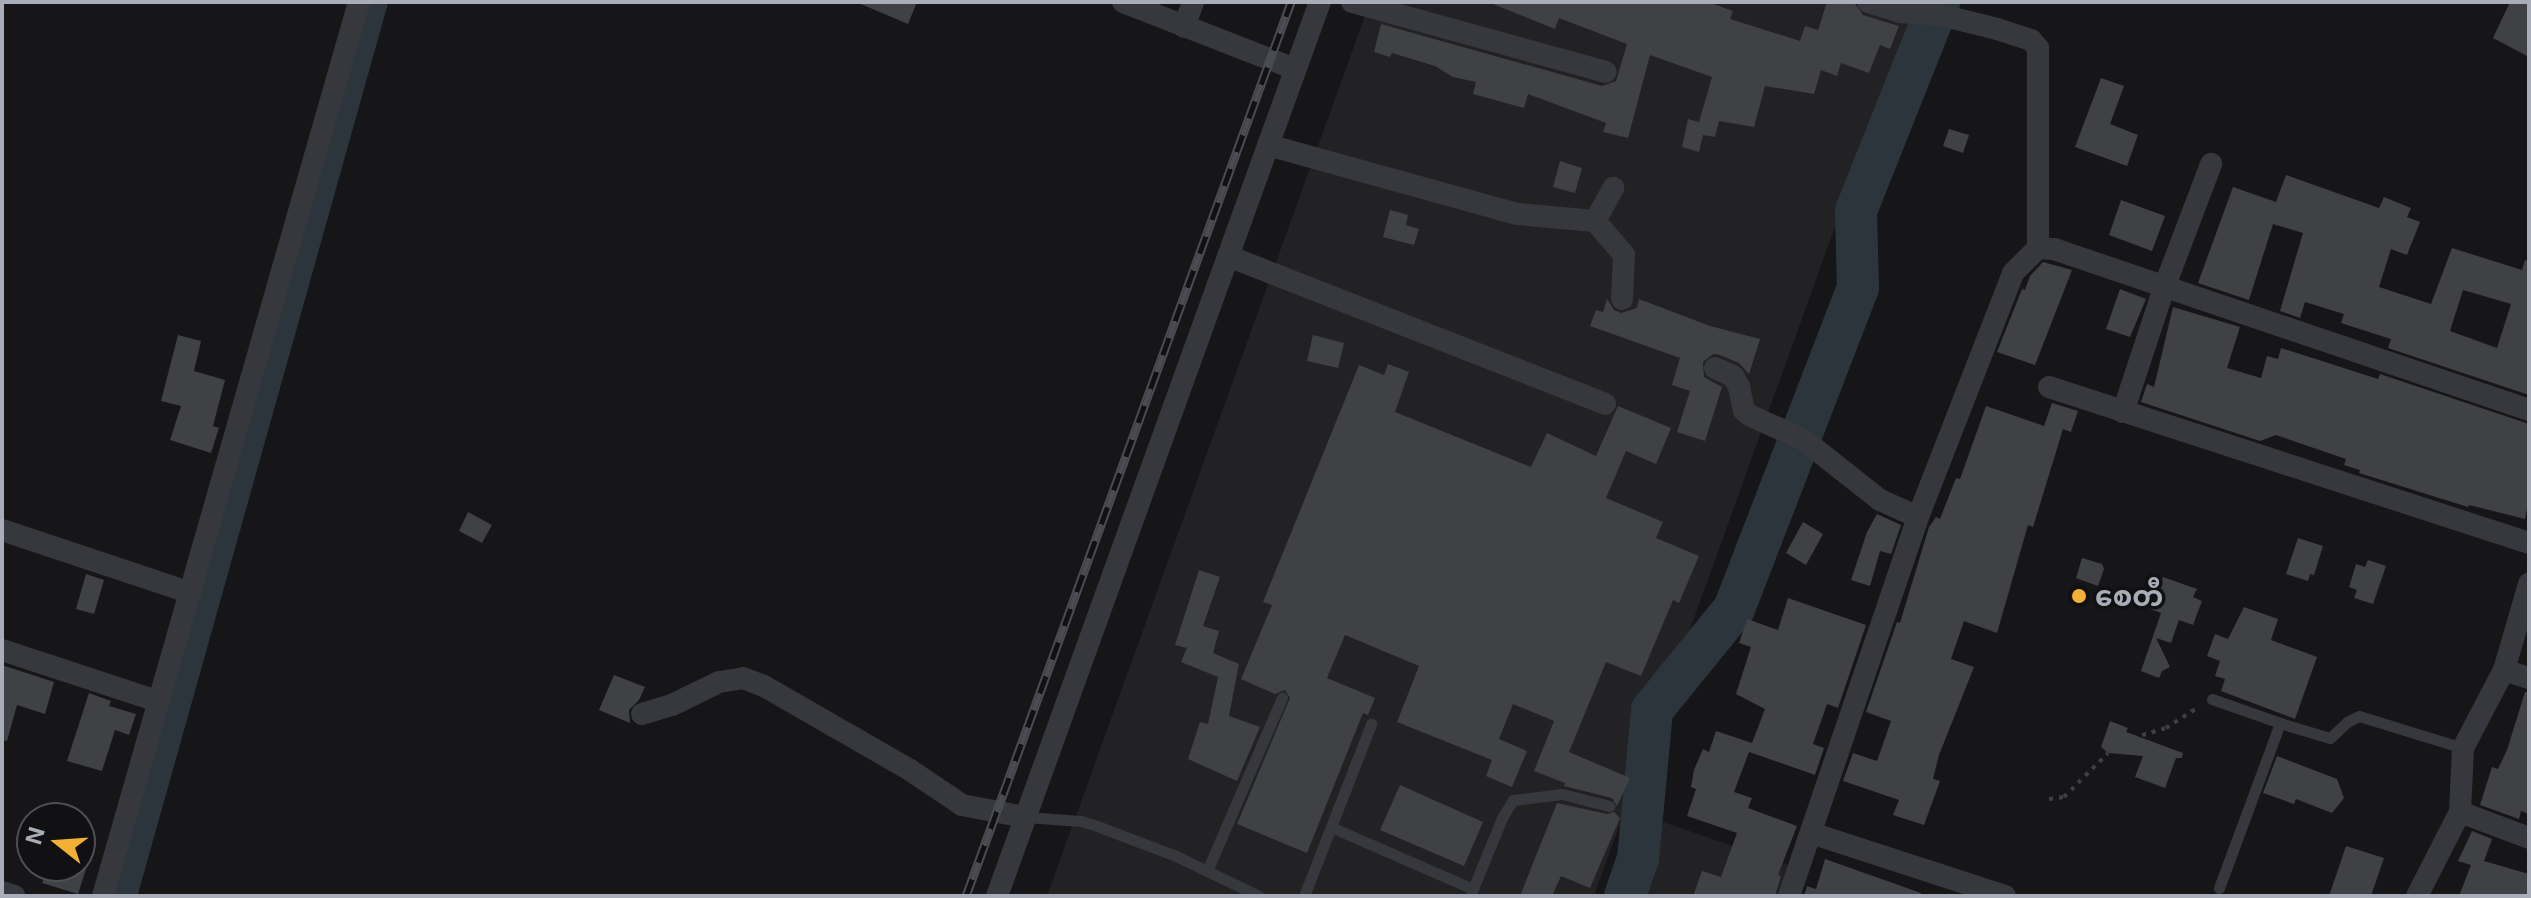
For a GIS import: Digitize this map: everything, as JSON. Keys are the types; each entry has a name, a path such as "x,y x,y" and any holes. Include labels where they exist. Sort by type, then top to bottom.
{"street":[{"path":"103,896 359,2"},
{"path":"1123,2 1295,69"},
{"path":"1184,27 1193,2"},
{"path":"997,896 1320,2"},
{"path":"1352,2 1606,72"},
{"path":"1789,896 1918,517 2013,273 2038,248 2039,63 2031,40 1941,15 1900,12 1868,2"},
{"path":"1268,145 1495,210 1595,221 1624,255 1622,299"},
{"path":"2123,412 2164,288 2211,164"},
{"path":"1595,221 1613,188"},
{"path":"2038,248 2054,249 2529,410"},
{"path":"1228,256 1605,404"},
{"path":"1715,368 1733,376 1744,410 1804,440 1880,500 1918,517"},
{"path":"2049,387 2529,543"},
{"path":"2,530 191,593"},
{"path":"2417,896 2460,812 2463,748 2504,670 2529,584"},
{"path":"2,650 157,701"},
{"path":"2504,670 2529,678"},
{"path":"642,714 672,705 719,682 743,678 764,686 910,770 962,805 1025,817"},
{"path":"2460,812 2529,838"},
{"path":"1811,833 2005,896"},
{"path":"2,892 14,896"}],"lane":[{"path":"1207,871 1282,698"},
{"path":"2212,699 2330,738 2347,722 2359,716 2463,748"},
{"path":"2219,888 2280,723"},
{"path":"1304,896 1371,724"},
{"path":"1331,827 1472,892 1502,818 1513,800 1562,794 1609,806"},
{"path":"1025,817 1089,824 1207,871 1259,896"}],"path":[{"path":"2123,741 2166,728 2212,699"},
{"path":"2049,799 2064,797 2108,753"}],"shaded area":[{"path":"1370,2 1916,2 1594,896 1047,896"},
{"path":"1663,822 1794,867 1784,896 1633,896"}],"building":[{"path":"856,2 917,2 908,24"},
{"path":"1488,2 1708,2 1733,11 1730,19 1800,41 1805,26 1818,30 1827,2 1854,2 1863,15 1899,26 1890,49 1880,45 1869,73 1841,63 1837,76 1821,70 1814,94 1765,86 1754,127 1719,121 1715,137 1703,135 1699,152 1682,147 1688,119 1699,122 1712,77 1650,55 1628,138 1603,132 1606,123 1528,94 1524,108 1473,94 1476,82 1453,77 1435,66 1392,53 1390,57 1374,52 1381,24 1602,86 1616,81 1627,44 1559,18 1555,29"},
{"path":"2510,2 2529,2 2529,57 2493,38"},
{"path":"2101,78 2124,86 2110,124 2138,135 2127,166 2075,147"},
{"path":"1949,129 1969,135 1963,153 1943,146"},
{"path":"1560,161 1582,168 1575,193 1553,187"},
{"path":"2286,175 2379,208 2384,197 2411,208 2407,217 2420,222 2407,255 2391,249 2379,287 2431,304 2452,248 2522,270 2525,260 2529,261 2529,395 2388,348 2391,339 2341,323 2344,314 2305,302 2300,318 2280,311 2303,233 2273,224 2249,300 2198,283 2233,187 2276,202","holes":["2463,290 2511,304 2497,348 2450,331"]},
{"path":"2121,200 2165,216 2152,251 2109,235"},
{"path":"1390,210 1408,215 1406,225 1419,229 1414,245 1383,237"},
{"path":"2043,262 2072,270 2035,365 1997,352 2022,289 2025,290 2030,276"},
{"path":"2120,289 2146,299 2130,337 2106,329"},
{"path":"1607,299 1614,310 1621,313 1637,308 1639,299 1710,326 1760,339 1749,374 1739,363 1720,355 1713,354 1703,362 1704,377 1722,387 1705,441 1677,432 1690,391 1672,385 1680,358 1590,326 1596,310 1603,312"},
{"path":"2173,307 2240,327 2227,368 2261,378 2267,356 2278,359 2281,348 2378,379 2380,374 2529,424 2529,499 2525,519 2468,507 2359,473 2360,470 2344,465 2346,459 2276,435 2260,441 2141,402 2147,384 2154,387"},
{"path":"178,335 201,341 194,371 225,380 213,426 219,428 211,453 170,440 181,406 161,401"},
{"path":"1313,335 1344,343 1338,368 1307,361"},
{"path":"1388,364 1409,372 1395,412 1531,467 1547,433 1596,456 1618,406 1671,428 1656,464 1626,451 1606,498 1663,522 1656,538 1699,556 1679,603 1673,600 1641,676 1606,662 1569,752 1630,778 1617,806 1612,798 1564,786 1565,783 1534,771 1554,721 1513,704 1499,739 1527,751 1512,787 1486,776 1492,760 1397,722 1419,666 1345,635 1327,678 1375,698 1368,715 1363,713 1307,853 1237,824 1290,698 1285,690 1275,694 1241,679 1272,605 1263,602 1359,365 1384,375"},
{"path":"2052,403 2078,411 2071,432 2063,429 2033,527 2028,525 1997,633 1964,621 1951,659 1974,667 1939,755 1933,779 1940,781 1924,825 1893,815 1899,800 1843,781 1853,753 1877,761 1891,721 1866,712 1897,622 1900,623 1929,527 1936,517 1940,519 1956,478 1960,479 1986,406 2044,426"},
{"path":"468,512 492,525 482,543 459,531"},
{"path":"1877,514 1901,525 1891,554 1880,551 1870,586 1851,580 1867,532"},
{"path":"1803,522 1823,534 1806,565 1786,553"},
{"path":"2298,538 2323,546 2314,575 2310,574 2308,581 2286,574"},
{"path":"2082,558 2102,564 2104,569 2098,586 2076,578"},
{"path":"2368,560 2386,566 2373,604 2354,598 2357,590 2349,587 2356,564 2365,567"},
{"path":"1199,570 1220,577 1203,626 1219,631 1213,653 1239,664 1229,716 1260,727 1237,781 1188,759 1200,722 1208,724 1218,677 1181,662 1187,648 1175,645"},
{"path":"86,574 104,580 94,614 76,609"},
{"path":"2163,577 2197,589 2193,597 2202,601 2193,625 2179,620 2171,643 2156,638 2170,667 2162,671 2159,678 2141,671 2161,613 2150,609"},
{"path":"1788,598 1866,625 1838,708 1827,704 1813,744 1824,748 1815,775 1749,752 1734,792 1752,798 1748,808 1797,826 1778,875 1781,876 1775,896 1693,896 1702,871 1721,877 1737,833 1687,816 1696,789 1691,787 1694,770 1703,749 1709,752 1716,731 1752,743 1765,709 1736,694 1751,647 1739,643 1747,619 1778,630"},
{"path":"2244,607 2278,619 2271,640 2317,657 2295,719 2221,691 2225,679 2215,676 2220,661 2207,656 2215,634 2228,639"},
{"path":"2,665 54,682 45,714 17,705 7,741 2,740"},
{"path":"614,675 645,687 639,700 629,710 630,723 599,710"},
{"path":"2525,692 2529,692 2529,814 2521,811 2519,819 2480,805 2492,767 2498,769 2507,750"},
{"path":"89,693 111,701 109,706 136,714 129,735 115,730 102,771 67,761"},
{"path":"2110,721 2128,728 2126,732 2183,753 2182,758 2176,758 2165,788 2135,777 2143,756 2108,753 2101,747"},
{"path":"2277,756 2337,779 2344,798 2332,813 2296,799 2294,804 2263,793"},
{"path":"1400,785 1483,822 1464,866 1380,830"},
{"path":"1557,803 1607,814 1614,812 1620,818 1590,888 1561,876 1552,896 1520,896"},
{"path":"2472,831 2492,839 2484,861 2529,874 2529,896 2459,896 2471,865 2458,861"},
{"path":"2346,846 2384,858 2371,896 2329,896"},
{"path":"1825,859 1921,893 1920,896 1804,896 1807,886 1816,889"},
{"path":"42,882 82,882 78,894"}],"waterway":[{"path":"125,896 376,2"},
{"path":"1625,896 1638,859 1652,710 1734,609 1858,288 1856,211 1939,2"}],"railway":[{"path":"966,896 1291,2"}],"place":[{"name":"စေတီ","path":"2079,596"}]}
